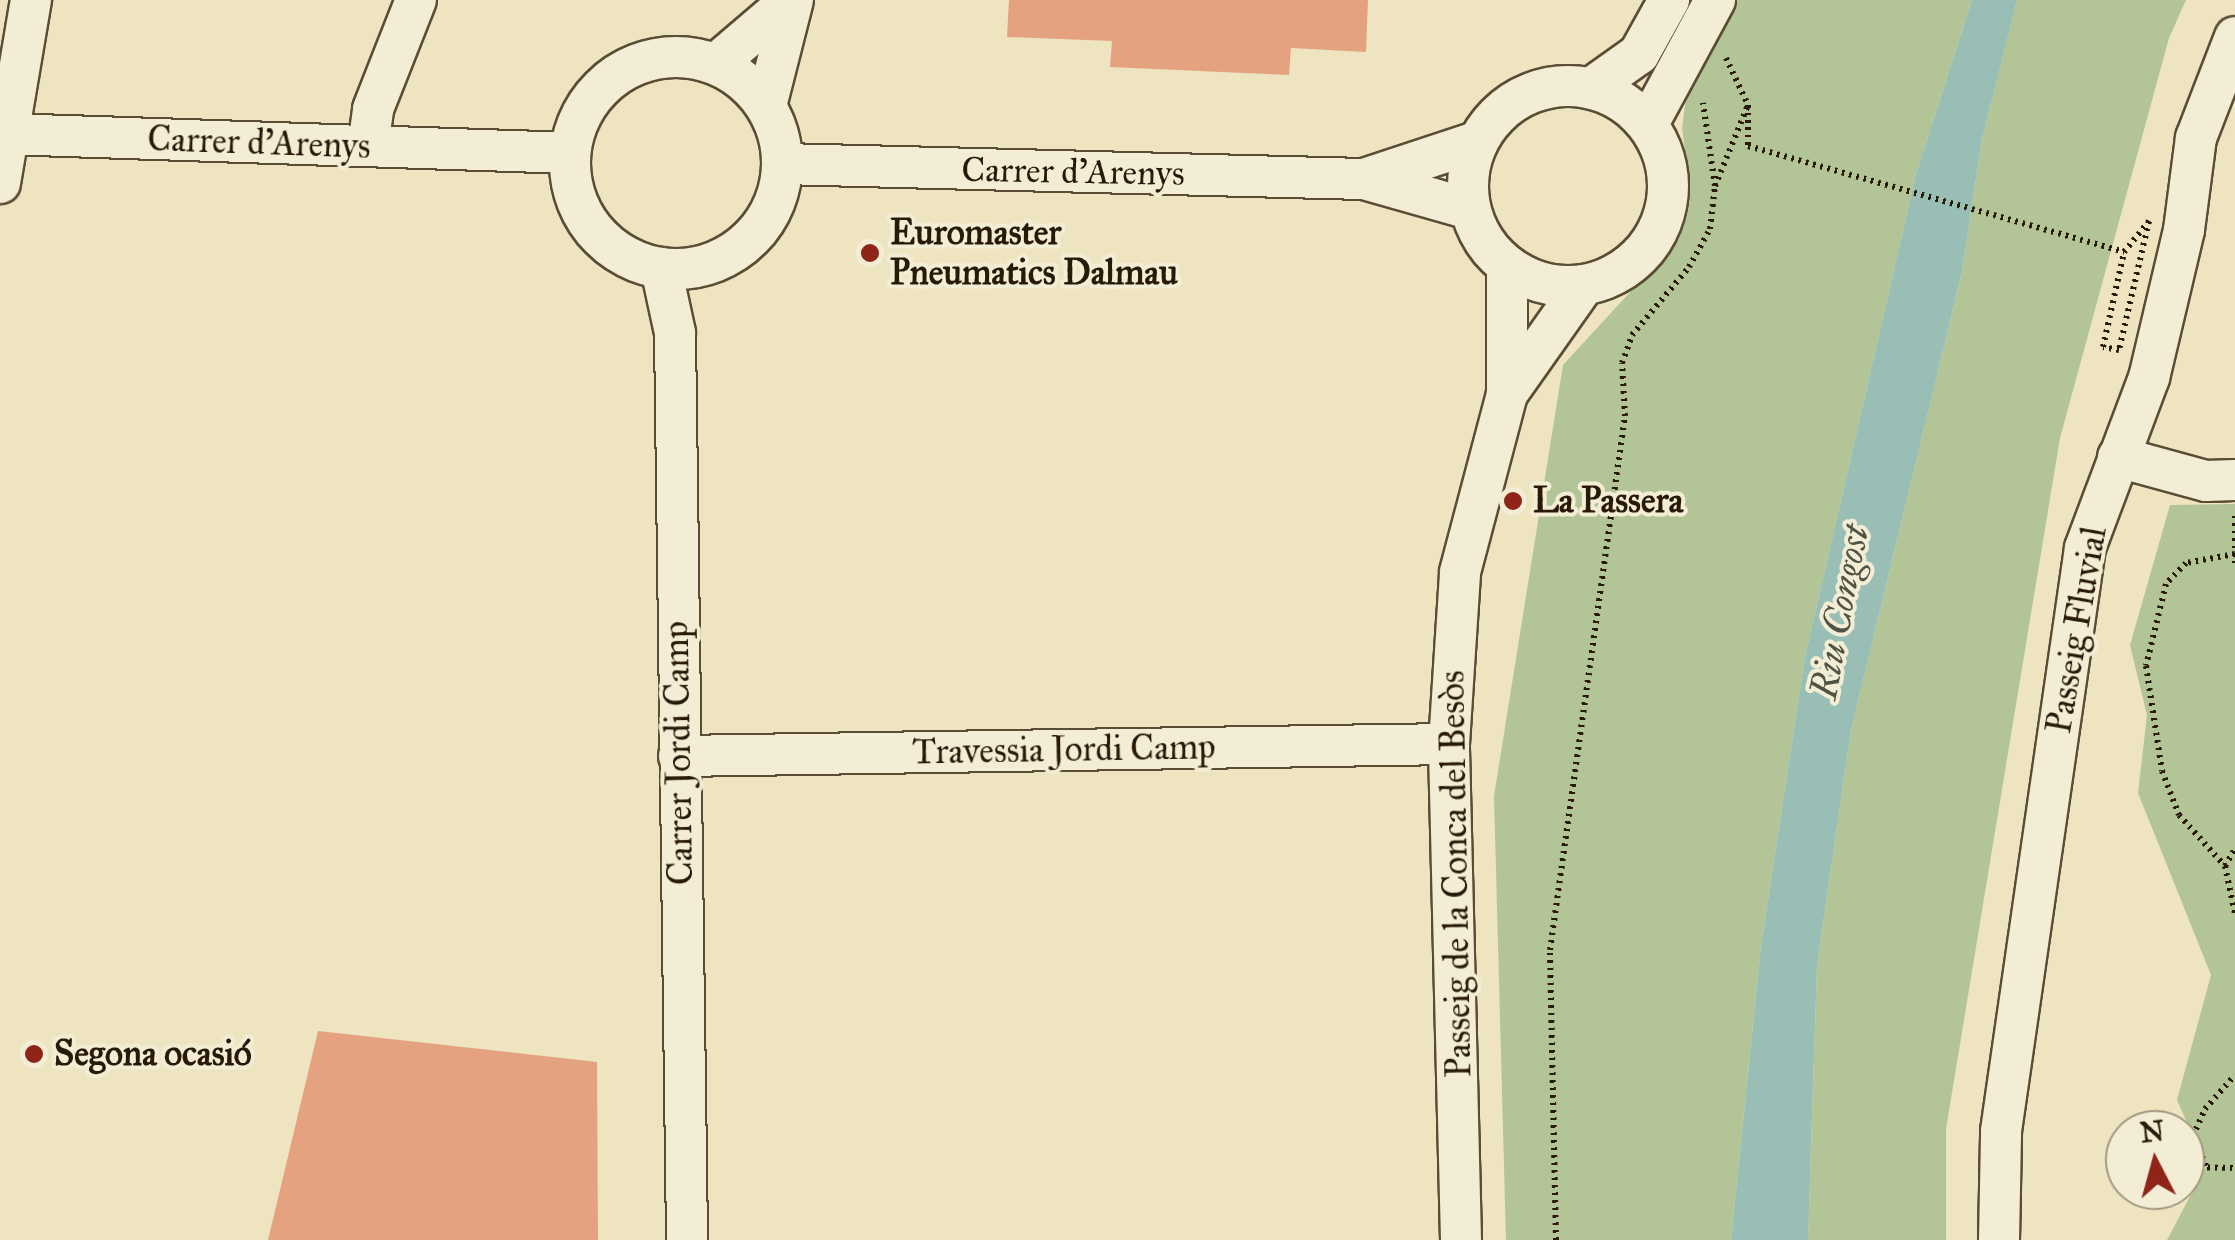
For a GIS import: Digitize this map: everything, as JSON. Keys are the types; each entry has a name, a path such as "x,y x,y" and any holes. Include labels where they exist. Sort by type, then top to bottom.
{"street":[{"path":"0,183 31,0"},
{"path":"368,146 372,109 416,0"},
{"path":"716,64 792,0"},
{"path":"766,106 716,64 684,57 651,60 620,72 578,122 570,153 572,186 594,228 630,259 661,268 697,267 731,254 758,231 776,200 783,164 766,106 792,0"},
{"path":"1592,88 1639,54 1668,0"},
{"path":"1648,124 1716,0"},
{"name":"Passeig Fluvial","path":"2000,1240 2000,1131 2085,548 2149,378 2184,230 2196,138 2235,37"},
{"path":"1558,86 1592,88 1623,101 1648,124 1664,155 1669,190 1658,232 1637,260 1584,286 1538,282 1506,266 1482,241 1469,209 1467,175 1476,142 1497,114 1524,95 1558,86"},
{"name":"Carrer d'Arenys","path":"8,134 570,153"},
{"name":"Carrer d'Arenys","path":"1364,179 1476,142"},
{"name":"Carrer d'Arenys","path":"783,164 1364,179 1469,209"},
{"name":"Passeig de la Conca del Besòs","path":"1461,1240 1449,744 1460,572 1507,394 1506,266"},
{"name":"Carrer Jordi Camp","path":"661,268 675,333 687,1240"},
{"name":"Passeig de la Conca del Besòs","path":"1507,394 1584,286"},
{"path":"2118,457 2206,481 2235,480"},
{"name":"Travessia Jordi Camp","path":"679,756 1449,744"}],"path":[{"path":"1712,62 1720,46 1748,105 1748,146 2124,252"},
{"path":"1556,1240 1550,950 1625,416 1622,363 1632,334 1690,267 1710,229 1714,186 1701,85"},
{"path":"1714,186 1748,105"},
{"path":"2149,221 2119,350 2103,347 2124,252 2149,221"},
{"path":"2235,514 2235,564"},
{"path":"2234,554 2186,563 2166,584 2146,649 2162,771 2180,815 2225,866 2235,914"},
{"path":"2225,866 2235,850"},
{"path":"2235,1075 2205,1109 2193,1136 2206,1166 2235,1168"}],"green space":[{"path":"1727,0 1972,0 1916,174 1805,657 1761,946 1731,1240 1506,1240 1494,796 1563,365 1679,239 1688,173 1682,128 1690,69"},
{"path":"2017,0 2186,0 2169,38 2060,438 1946,1129 1946,1240 1808,1240 1817,965 1851,730 1962,272 1982,139"},
{"path":"2235,504 2235,1240 2167,1240 2183,1210 2205,1210 2205,1110 2181,1110 2177,1100 2211,975 2138,793 2147,715 2130,645 2170,505"}],"water":[{"name":"Riu Congost","path":"1972,0 2017,0 1982,139 1962,272 1851,730 1817,965 1808,1240 1731,1240 1761,946 1805,657 1916,174"}],"building":[{"path":"1009,0 1368,0 1366,52 1291,48 1289,75 1110,67 1112,41 1007,37"},
{"path":"318,1031 597,1062 598,1240 268,1240"}],"place":[{"name":"Euromaster Pneumatics Dalmau","path":"870,253"},
{"name":"La Passera","path":"1513,501"},
{"name":"Segona ocasió","path":"34,1054"}]}
